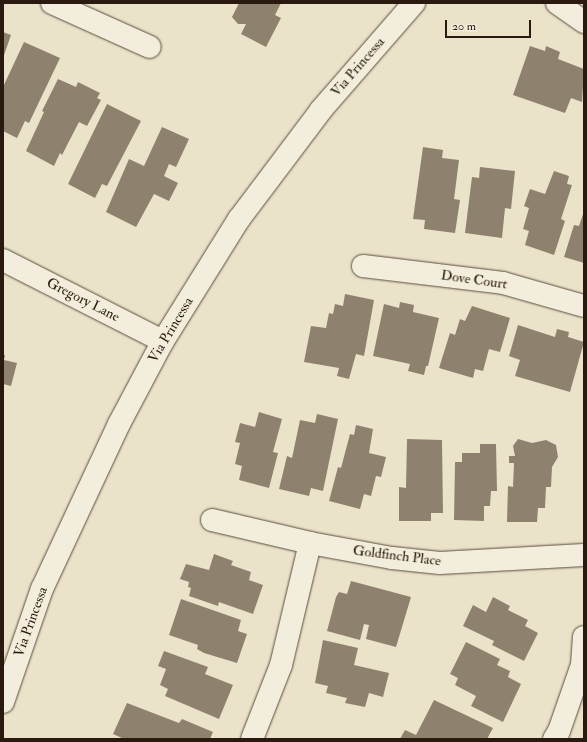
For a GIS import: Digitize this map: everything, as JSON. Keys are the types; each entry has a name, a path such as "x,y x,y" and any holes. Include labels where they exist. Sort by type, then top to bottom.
{"street":[{"path":"52,3 150,47"},
{"name":"Via Princessa","path":"3,702 42,589 119,424 163,341 253,201 320,110 414,3"},
{"path":"557,3 584,22"},
{"name":"Gregory Lane","path":"3,260 163,341"},
{"name":"Dove Court","path":"362,266 503,283 584,306"},
{"name":"Goldfinch Place","path":"212,520 310,543 392,558 440,562 584,555"},
{"path":"252,739 281,664 310,543"},
{"path":"554,739 559,731 582,665 584,636"}],"building":[{"path":"239,3 281,3 275,15 281,18 266,47 241,34 246,24 238,24 232,17"},
{"path":"3,32 11,35 3,58"},
{"path":"24,42 60,58 29,123 25,121 17,138 3,131 3,87"},
{"path":"530,46 545,51 546,46 560,52 558,59 584,69 582,102 571,98 565,113 513,95"},
{"path":"58,79 76,87 78,82 100,93 97,98 101,100 87,126 79,122 62,155 60,153 54,166 26,151 44,112 42,111"},
{"path":"107,104 141,121 107,186 102,184 95,198 68,184"},
{"path":"162,127 189,139 176,167 169,164 164,176 178,183 169,201 154,194 136,227 106,212 129,159 144,166"},
{"path":"423,147 443,150 442,158 459,160 454,199 460,200 455,233 424,229 425,220 413,219"},
{"path":"480,167 515,171 511,209 505,208 502,238 465,233 472,177 479,178"},
{"path":"554,171 569,176 567,184 572,185 561,219 565,221 554,255 525,245 529,231 523,229 529,208 524,206 530,189 545,194"},
{"path":"584,211 584,263 564,257 574,225 579,226"},
{"path":"345,294 374,300 364,356 356,354 349,379 337,376 339,368 304,362 311,326 326,328 329,313 333,314 335,304 343,306"},
{"path":"400,302 414,305 413,312 439,318 428,366 426,366 424,375 408,371 410,364 373,356 384,304 399,308"},
{"path":"472,306 510,318 500,352 489,349 483,371 475,369 473,378 439,368 450,333 455,335 460,319 465,321"},
{"path":"518,325 555,337 557,329 569,332 568,337 584,342 570,392 515,376 520,360 509,356"},
{"path":"3,355 5,355 4,360 17,363 11,386 3,384"},
{"path":"259,412 282,419 273,452 278,453 269,488 239,480 242,466 235,464 240,443 235,442 240,423 255,427"},
{"path":"317,414 338,419 323,491 311,488 309,496 279,489 287,456 292,458 300,420 315,423"},
{"path":"356,425 373,429 369,453 386,457 381,477 376,476 371,496 364,494 360,509 329,501 338,467 341,468 350,434 354,435"},
{"path":"407,439 442,440 443,513 431,513 431,521 399,521 399,487 406,488"},
{"path":"518,439 532,443 546,440 556,445 558,457 552,467 551,487 546,487 545,508 538,508 537,522 507,522 508,486 513,487 514,463 509,463 509,456 515,456 513,446"},
{"path":"480,444 496,444 497,491 491,491 490,506 484,506 484,521 454,520 455,462 462,462 462,453 480,453"},
{"path":"214,554 233,561 231,565 251,572 249,580 263,585 253,614 219,602 218,606 189,596 191,588 188,587 189,582 180,579 186,564 209,570"},
{"path":"351,581 411,597 396,647 366,639 369,625 364,624 360,640 327,631 336,597 339,592 347,594"},
{"path":"493,597 510,606 508,610 528,620 525,626 538,633 524,661 492,645 494,641 463,626 473,605 486,612"},
{"path":"181,599 241,620 238,631 247,634 237,663 204,653 197,649 198,645 169,635"},
{"path":"323,640 358,648 354,665 389,673 383,697 369,693 365,707 345,703 347,698 326,693 328,686 315,683"},
{"path":"466,642 500,659 497,665 510,671 508,677 521,684 503,722 471,706 476,696 455,685 458,678 450,674"},
{"path":"164,651 208,667 205,674 233,685 219,719 165,696 168,689 160,685 166,669 158,666"},
{"path":"434,700 493,728 487,739 400,739 405,730 416,735"},
{"path":"127,703 179,723 182,719 213,732 210,739 124,739 113,734"}]}
